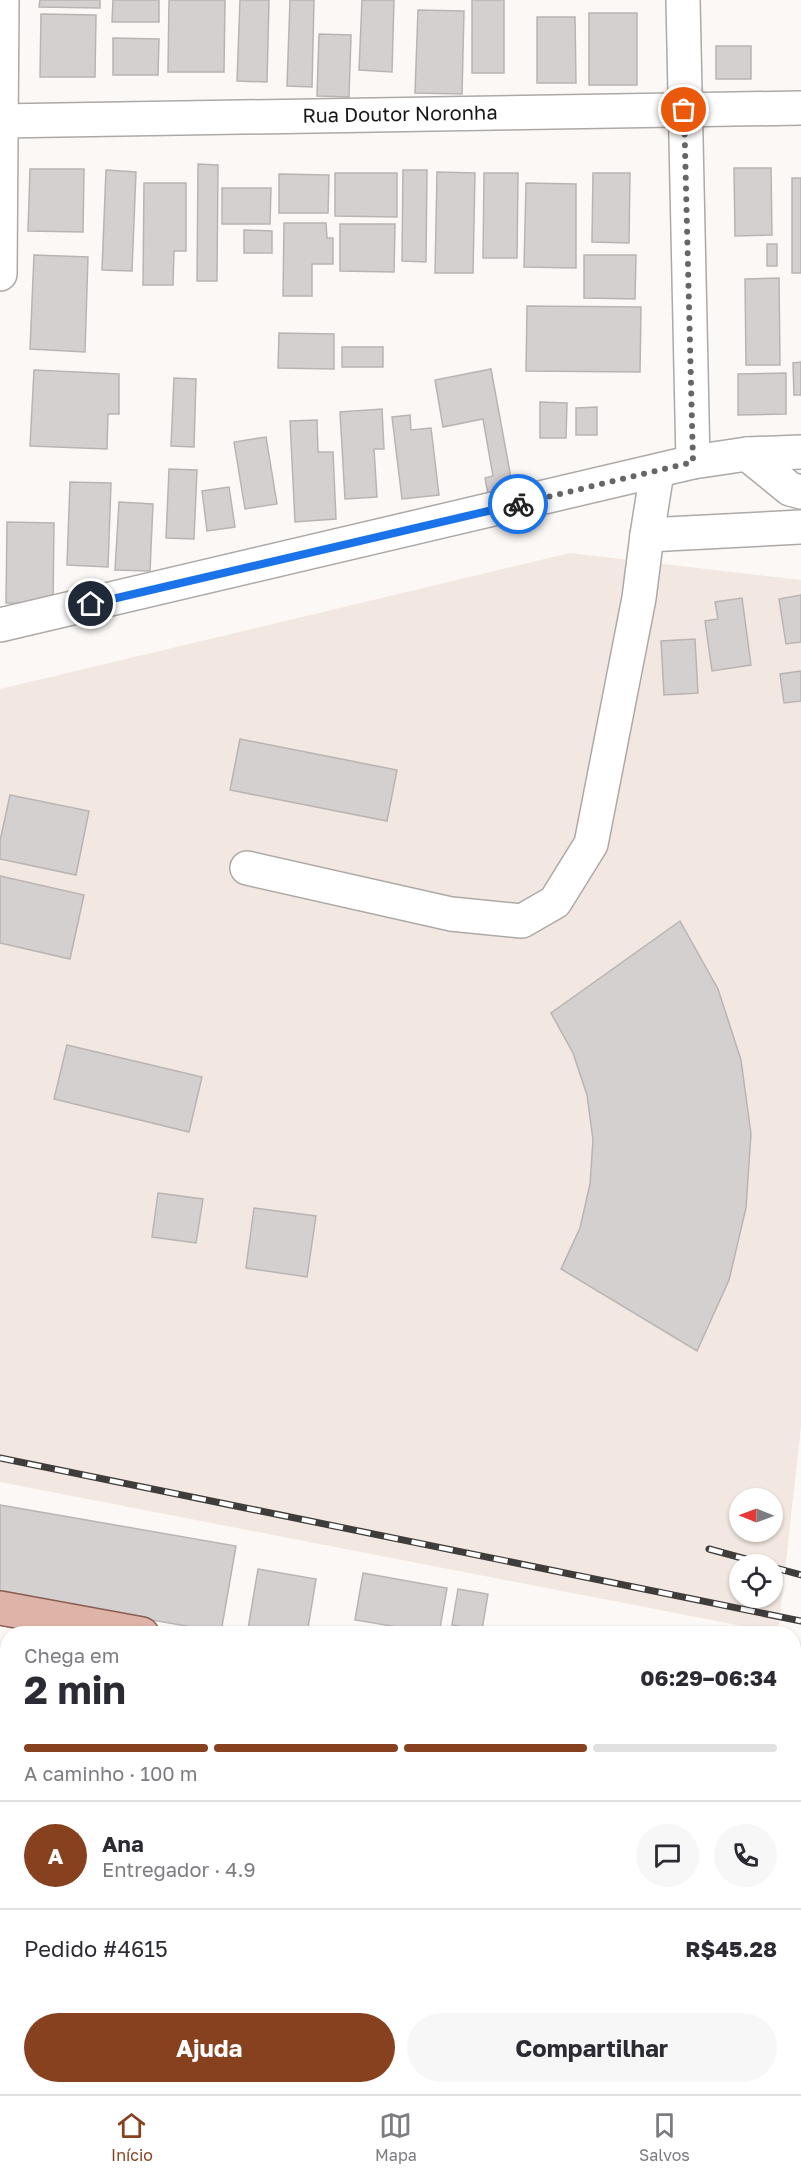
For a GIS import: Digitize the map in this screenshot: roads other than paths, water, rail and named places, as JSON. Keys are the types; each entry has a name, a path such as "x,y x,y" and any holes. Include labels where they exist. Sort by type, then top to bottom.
{"main road":[{"path":"0,1608 98,1626"}],"street":[{"path":"0,274 2,0"},
{"path":"683,0 693,462"},
{"name":"Rua Doutor Noronha","path":"1,121 801,108"},
{"path":"0,625 693,462 747,454 801,452"},
{"path":"747,454 790,489 801,492"},
{"path":"247,868 451,914 522,921 555,902 591,844 639,598 657,472"},
{"path":"647,535 801,528"}],"railway":[{"path":"0,1458 801,1621"},
{"path":"709,1549 729,1554"},
{"path":"783,1570 801,1575"}]}
